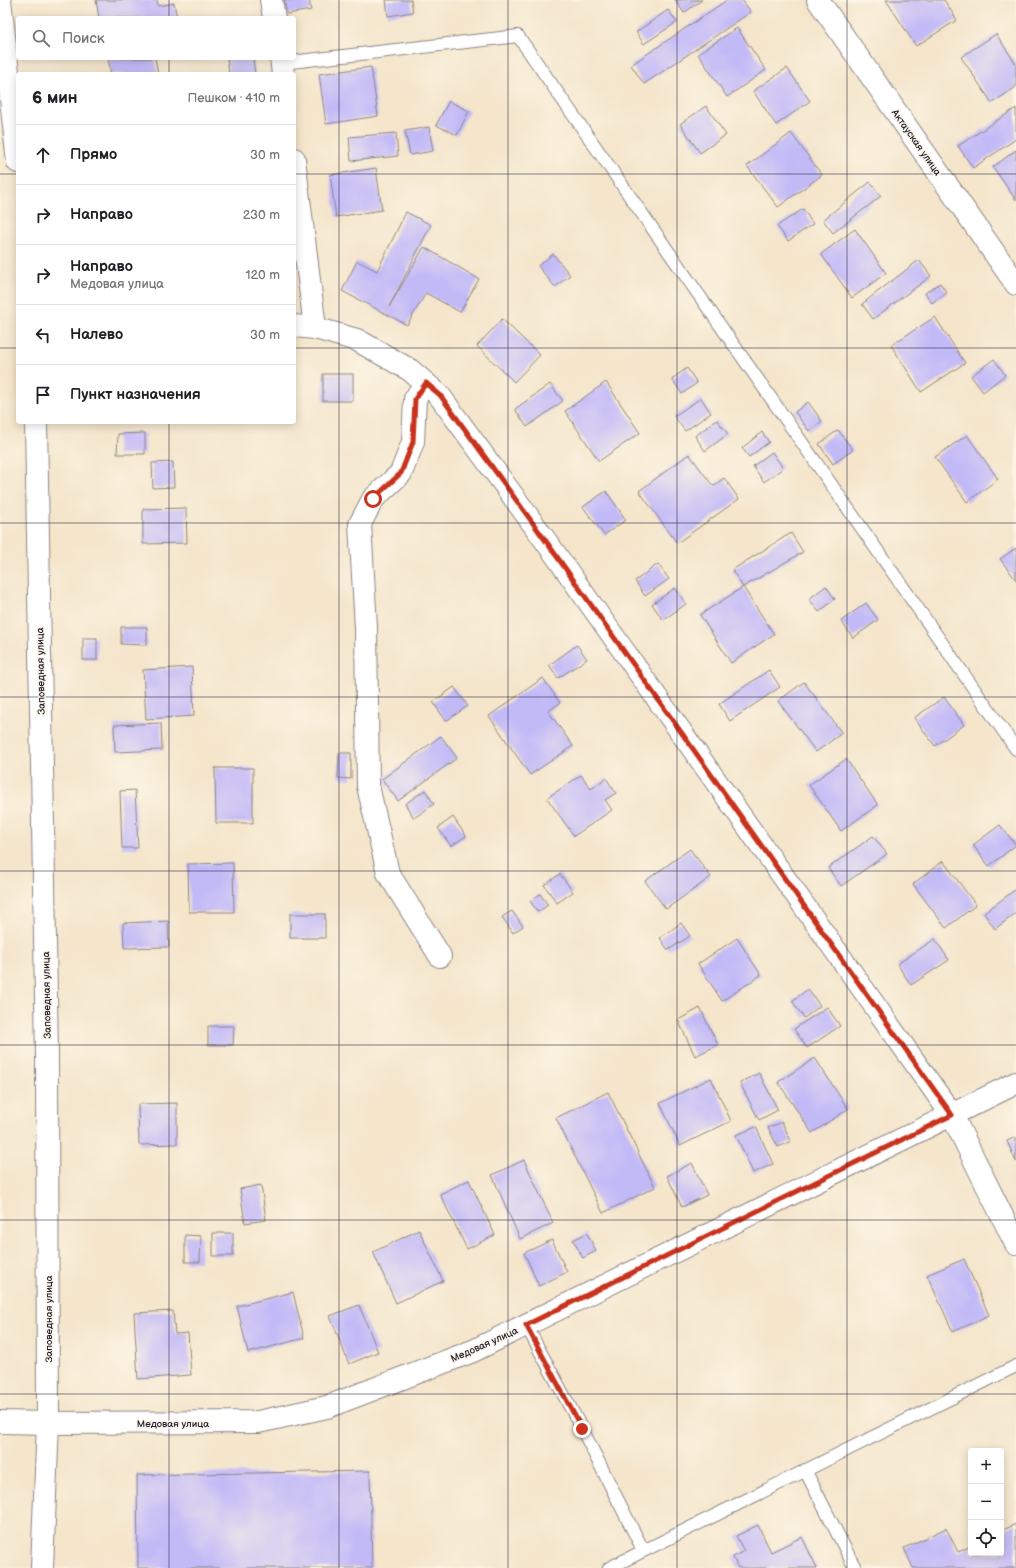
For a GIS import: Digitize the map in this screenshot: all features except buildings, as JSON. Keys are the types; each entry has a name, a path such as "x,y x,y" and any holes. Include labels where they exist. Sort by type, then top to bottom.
{"street":[{"path":"0,0 16,144"},
{"path":"271,0 274,16"},
{"name":"Актауская улица","path":"818,0 1016,284"},
{"path":"296,175 315,328"},
{"path":"296,326 315,328 357,340 410,370 440,395 548,544 952,1115 1016,1244"},
{"path":"426,383 415,399 413,442 401,473 373,499 360,524 366,627 368,786 388,873 440,956"},
{"name":"Заповедная улица","path":"36,424 46,1055 48,1423 42,1568"},
{"name":"Медовая улица","path":"0,1422 258,1422 327,1407 473,1351 1016,1083"}],"lane":[{"path":"282,65 518,36 1016,749"},
{"path":"526,1325 578,1422 643,1550"},
{"path":"609,1568 1016,1366"},
{"path":"805,1470 855,1568"}],"route":[{"path":"373,499 401,473 413,442 415,399 426,383 440,395 548,544 952,1115 526,1325 582,1429"}]}
